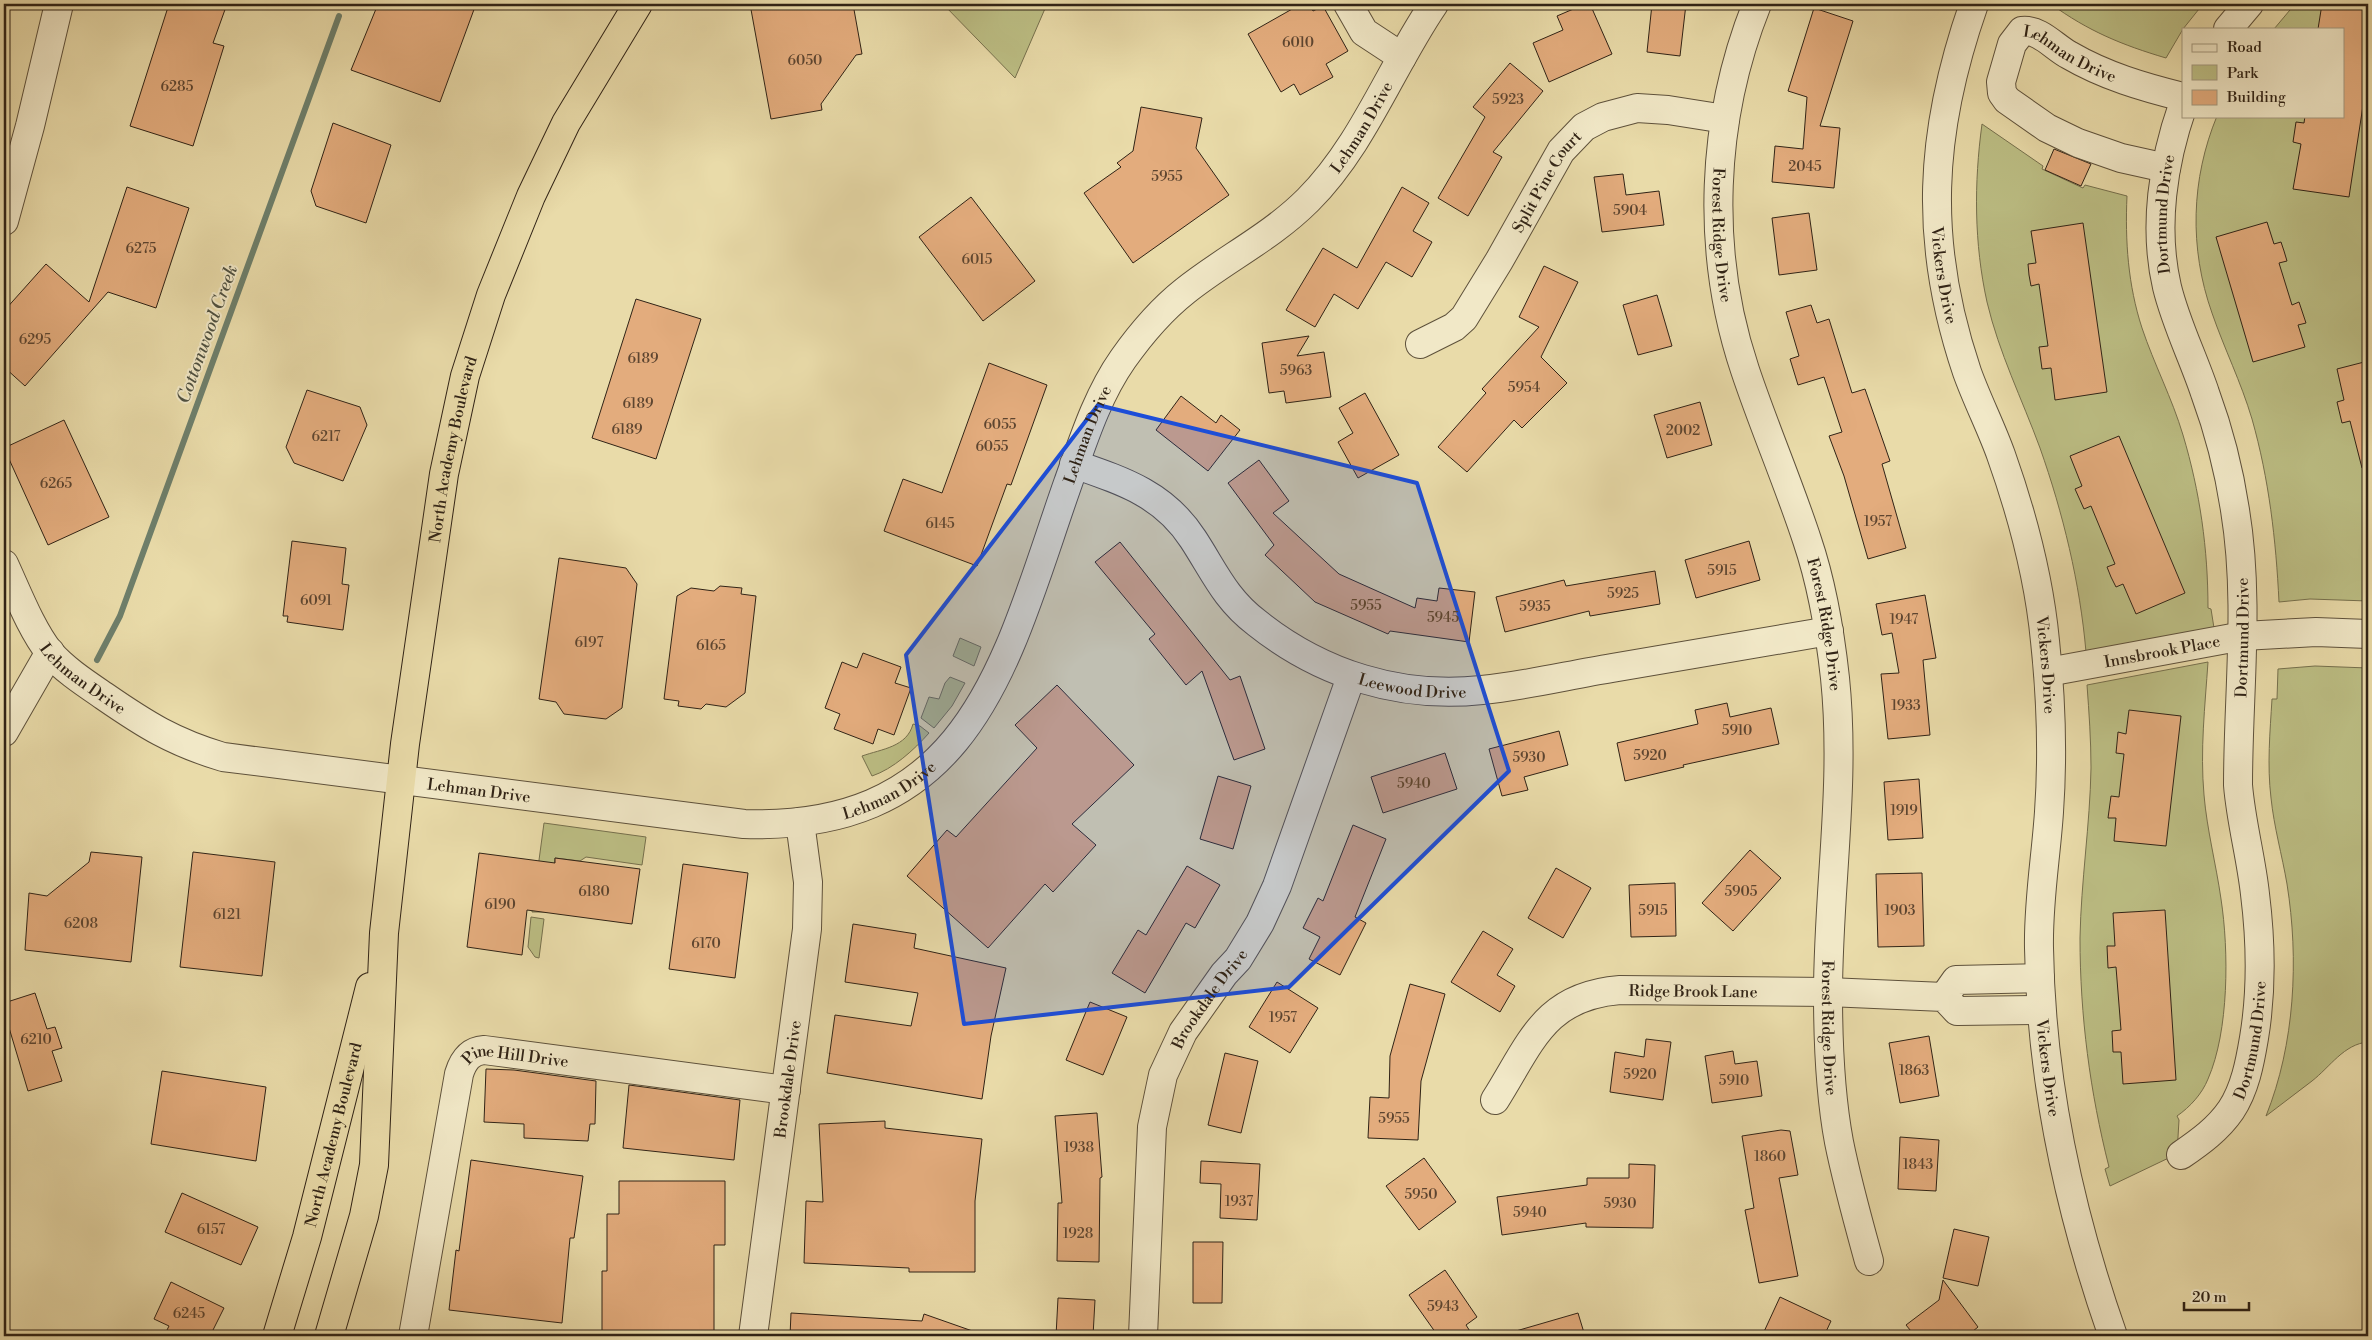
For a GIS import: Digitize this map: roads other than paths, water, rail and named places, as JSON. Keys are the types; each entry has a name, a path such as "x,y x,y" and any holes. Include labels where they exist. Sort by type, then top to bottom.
{"highway":[{"name":"North Academy Boulevard","path":"329,1336 364,1216 374,1165 384,933 401,780 424,601 442,484 468,367 491,296 531,196 566,123 638,4"},
{"name":"North Academy Boulevard","path":"276,1336 307,1237 384,933"}],"street":[{"path":"4,221 30,126 59,4"},
{"path":"1348,4 1364,32 1402,57"},
{"name":"Lehman Drive","path":"4,564 30,620 50,652 75,676 147,725 192,748 237,760 744,824 800,822 838,814 892,794 929,768 961,737 987,696 1008,654 1074,464 1094,413 1112,376 1129,351 1152,323 1182,294 1279,226 1325,182 1350,146 1434,4"},
{"name":"Forest Ridge Drive","path":"1757,4 1735,67 1725,119 1718,209 1722,268 1731,318 1744,368 1807,540 1829,631 1837,704 1839,752 1828,992 1830,1054 1839,1139 1869,1261"},
{"path":"2229,28 2249,4"},
{"name":"Vickers Drive","path":"1965,6 1942,121 1936,177 1938,246 1946,296 1958,342 1969,377 2006,469 2028,546 2043,626 2048,672 2051,754 2049,810 2039,918 2041,1010 2049,1085 2074,1208 2088,1263 2113,1336"},
{"name":"Lehman Drive","path":"2166,168 2121,158 2078,143 2047,128 2007,100 2002,92 2001,82 2015,38 2022,31 2031,31 2068,55 2102,73 2146,88 2182,97"},
{"name":"Split Pine Court","path":"1420,344 1454,327 1464,318 1499,261 1560,151 1584,128 1603,116 1638,108 1662,109 1725,119"},
{"name":"Dortmund Drive","path":"2181,1155 2204,1139 2218,1126 2238,1098 2253,1050 2260,1001 2260,948 2256,894 2240,807 2238,785 2243,636 2241,553 2230,483 2218,431 2178,324 2164,269 2162,203 2166,168 2182,109"},
{"name":"Leewood Drive","path":"1074,464 1132,485 1155,499 1176,517 1193,539 1228,596 1250,618 1294,650 1351,677 1388,687 1420,691 1481,690 1829,631"},
{"name":"Innsbrook Place","path":"2048,672 2243,636 2316,632 2368,634"},
{"path":"4,732 50,652"},
{"name":"Brookdale Drive","path":"1143,1336 1151,1147 1155,1109 1163,1075 1183,1032 1224,974 1238,959 1260,922 1277,886 1351,677"},
{"name":"Brookdale Drive","path":"752,1336 808,915 808,882 800,822"},
{"path":"2040,978 1956,980 1944,998 1957,1011 2041,1010"},
{"name":"Ridge Brook Lane","path":"1495,1100 1544,1022 1566,1004 1586,995 1620,990 1828,992 1944,998"},
{"name":"Pine Hill Drive","path":"414,1336 459,1074 464,1060 474,1052 484,1050 786,1090"}],"waterway":[{"name":"Cottonwood Creek","path":"97,660 120,616 339,16"}]}
